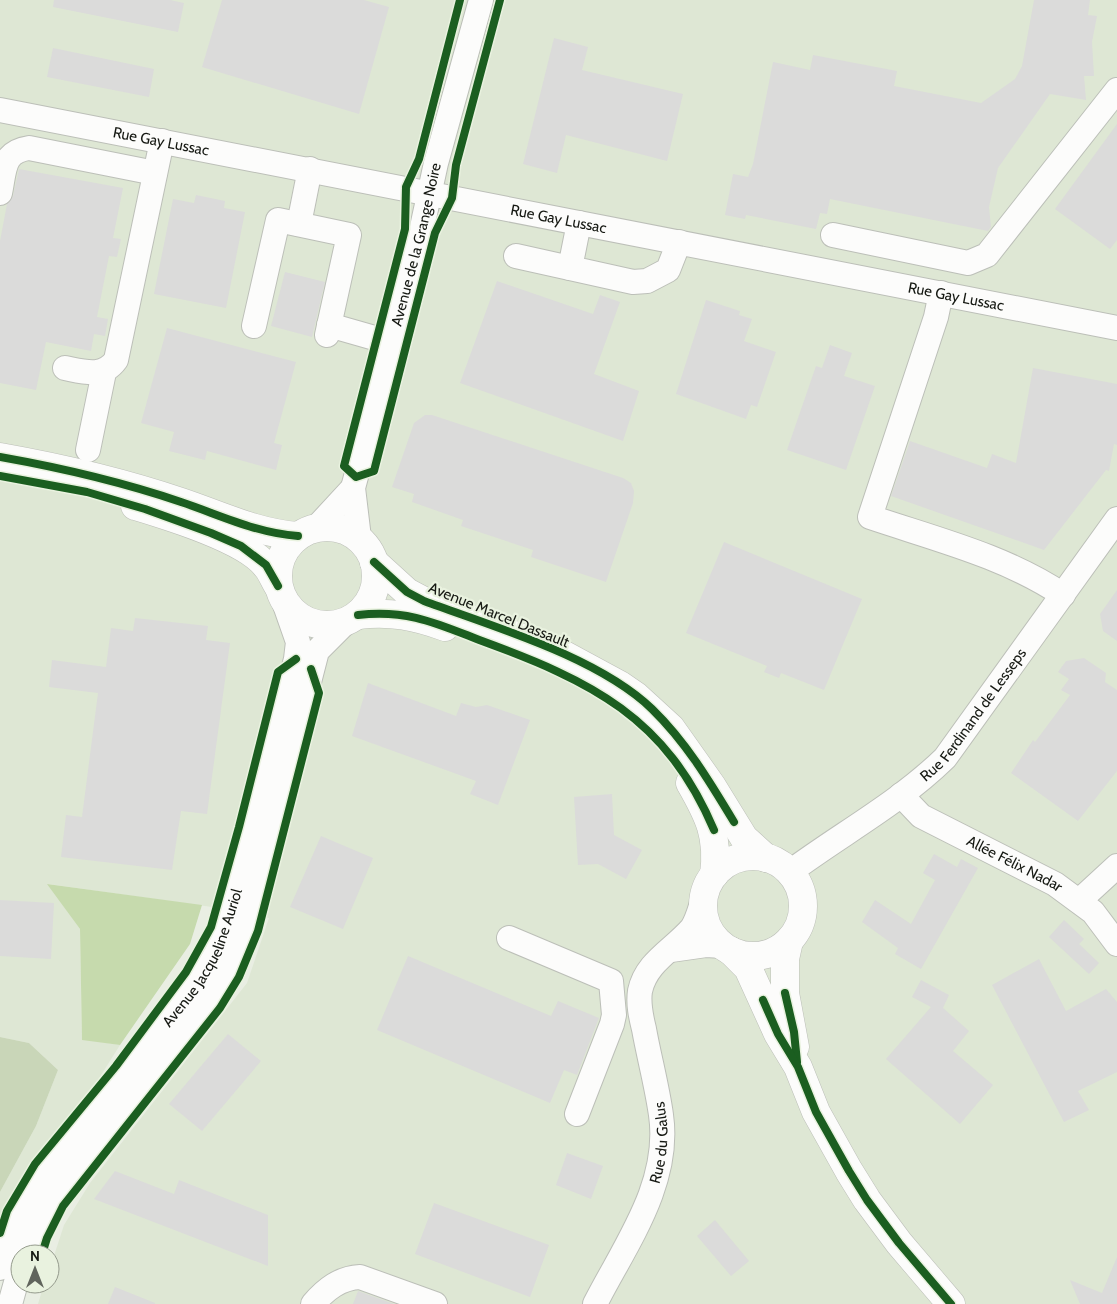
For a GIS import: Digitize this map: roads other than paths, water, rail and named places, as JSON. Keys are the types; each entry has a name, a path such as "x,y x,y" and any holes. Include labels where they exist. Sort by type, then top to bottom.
{"main road":[{"path":"0,457 91,475 182,502 251,527 280,535 331,527 346,530 359,538 368,549 374,562 376,576 374,591 368,604 352,619 328,626 311,624 296,616 281,594 266,565 241,546 145,509 87,492 0,476"},
{"path":"281,594 277,572 280,558 287,546 307,532"},
{"name":"Avenue Marcel Dassault","path":"374,562 407,592 424,601 559,652 620,685 636,696 676,735 712,786 744,838 766,858"},
{"name":"Avenue Marcel Dassault","path":"352,619 377,613 418,616 554,669 586,684 616,703 642,724 686,776 714,830 716,857 714,875"},
{"path":"727,949 746,956 762,955 777,950 789,941 798,928 802,914 802,899 798,885 790,872 783,866 766,858 751,857 737,859 725,865 714,875 707,887 703,900 707,926 727,949 748,968 778,1034 798,1067 816,1112 866,1200 951,1304"},
{"path":"789,941 784,976 785,993 794,1032 798,1067"}],"street":[{"name":"Avenue de la Grange Noire","path":"359,538 354,488 430,194 436,163 481,0"},
{"path":"834,235 968,263 987,255 1117,90"},
{"name":"Rue Gay Lussac","path":"0,110 1117,328"},
{"path":"65,368 92,374 104,372 111,367 119,352 162,141"},
{"path":"0,192 6,161 18,150 29,148 155,173"},
{"path":"299,224 310,170"},
{"path":"254,326 278,220 349,236 328,330 392,343"},
{"path":"570,268 579,223"},
{"path":"516,256 624,280 647,281 668,270 679,242"},
{"path":"941,293 936,316 870,517 985,555 1037,577 1063,595"},
{"path":"88,450 104,372"},
{"name":"Avenue de la Grange Noire","path":"307,532 354,488"},
{"name":"Rue Ferdinand de Lesseps","path":"790,872 901,795 926,776 945,758 1117,519"},
{"name":"Avenue Jacqueline Auriol","path":"0,1268 12,1235 30,1197 54,1163 197,986 217,952 236,894 296,659 298,642 281,594"},
{"name":"Avenue Jacqueline Auriol","path":"29,1244 36,1224 51,1197 208,1001 237,950 257,884 317,651 352,619"},
{"name":"Allée Félix Nadar","path":"901,795 921,816 1056,884 1093,912 1117,944"},
{"path":"1079,901 1117,866"},
{"name":"Rue du Galus","path":"595,1304 651,1196 660,1165 663,1134 661,1113 639,1004 643,981 656,961 671,950 693,926 703,900"},
{"path":"509,938 611,981 643,981"},
{"path":"671,950 706,945 727,949"},
{"path":"577,1114 612,1024 614,1015 611,981"},
{"path":"313,1304 322,1294 338,1282 348,1278 360,1277 435,1304"}]}
